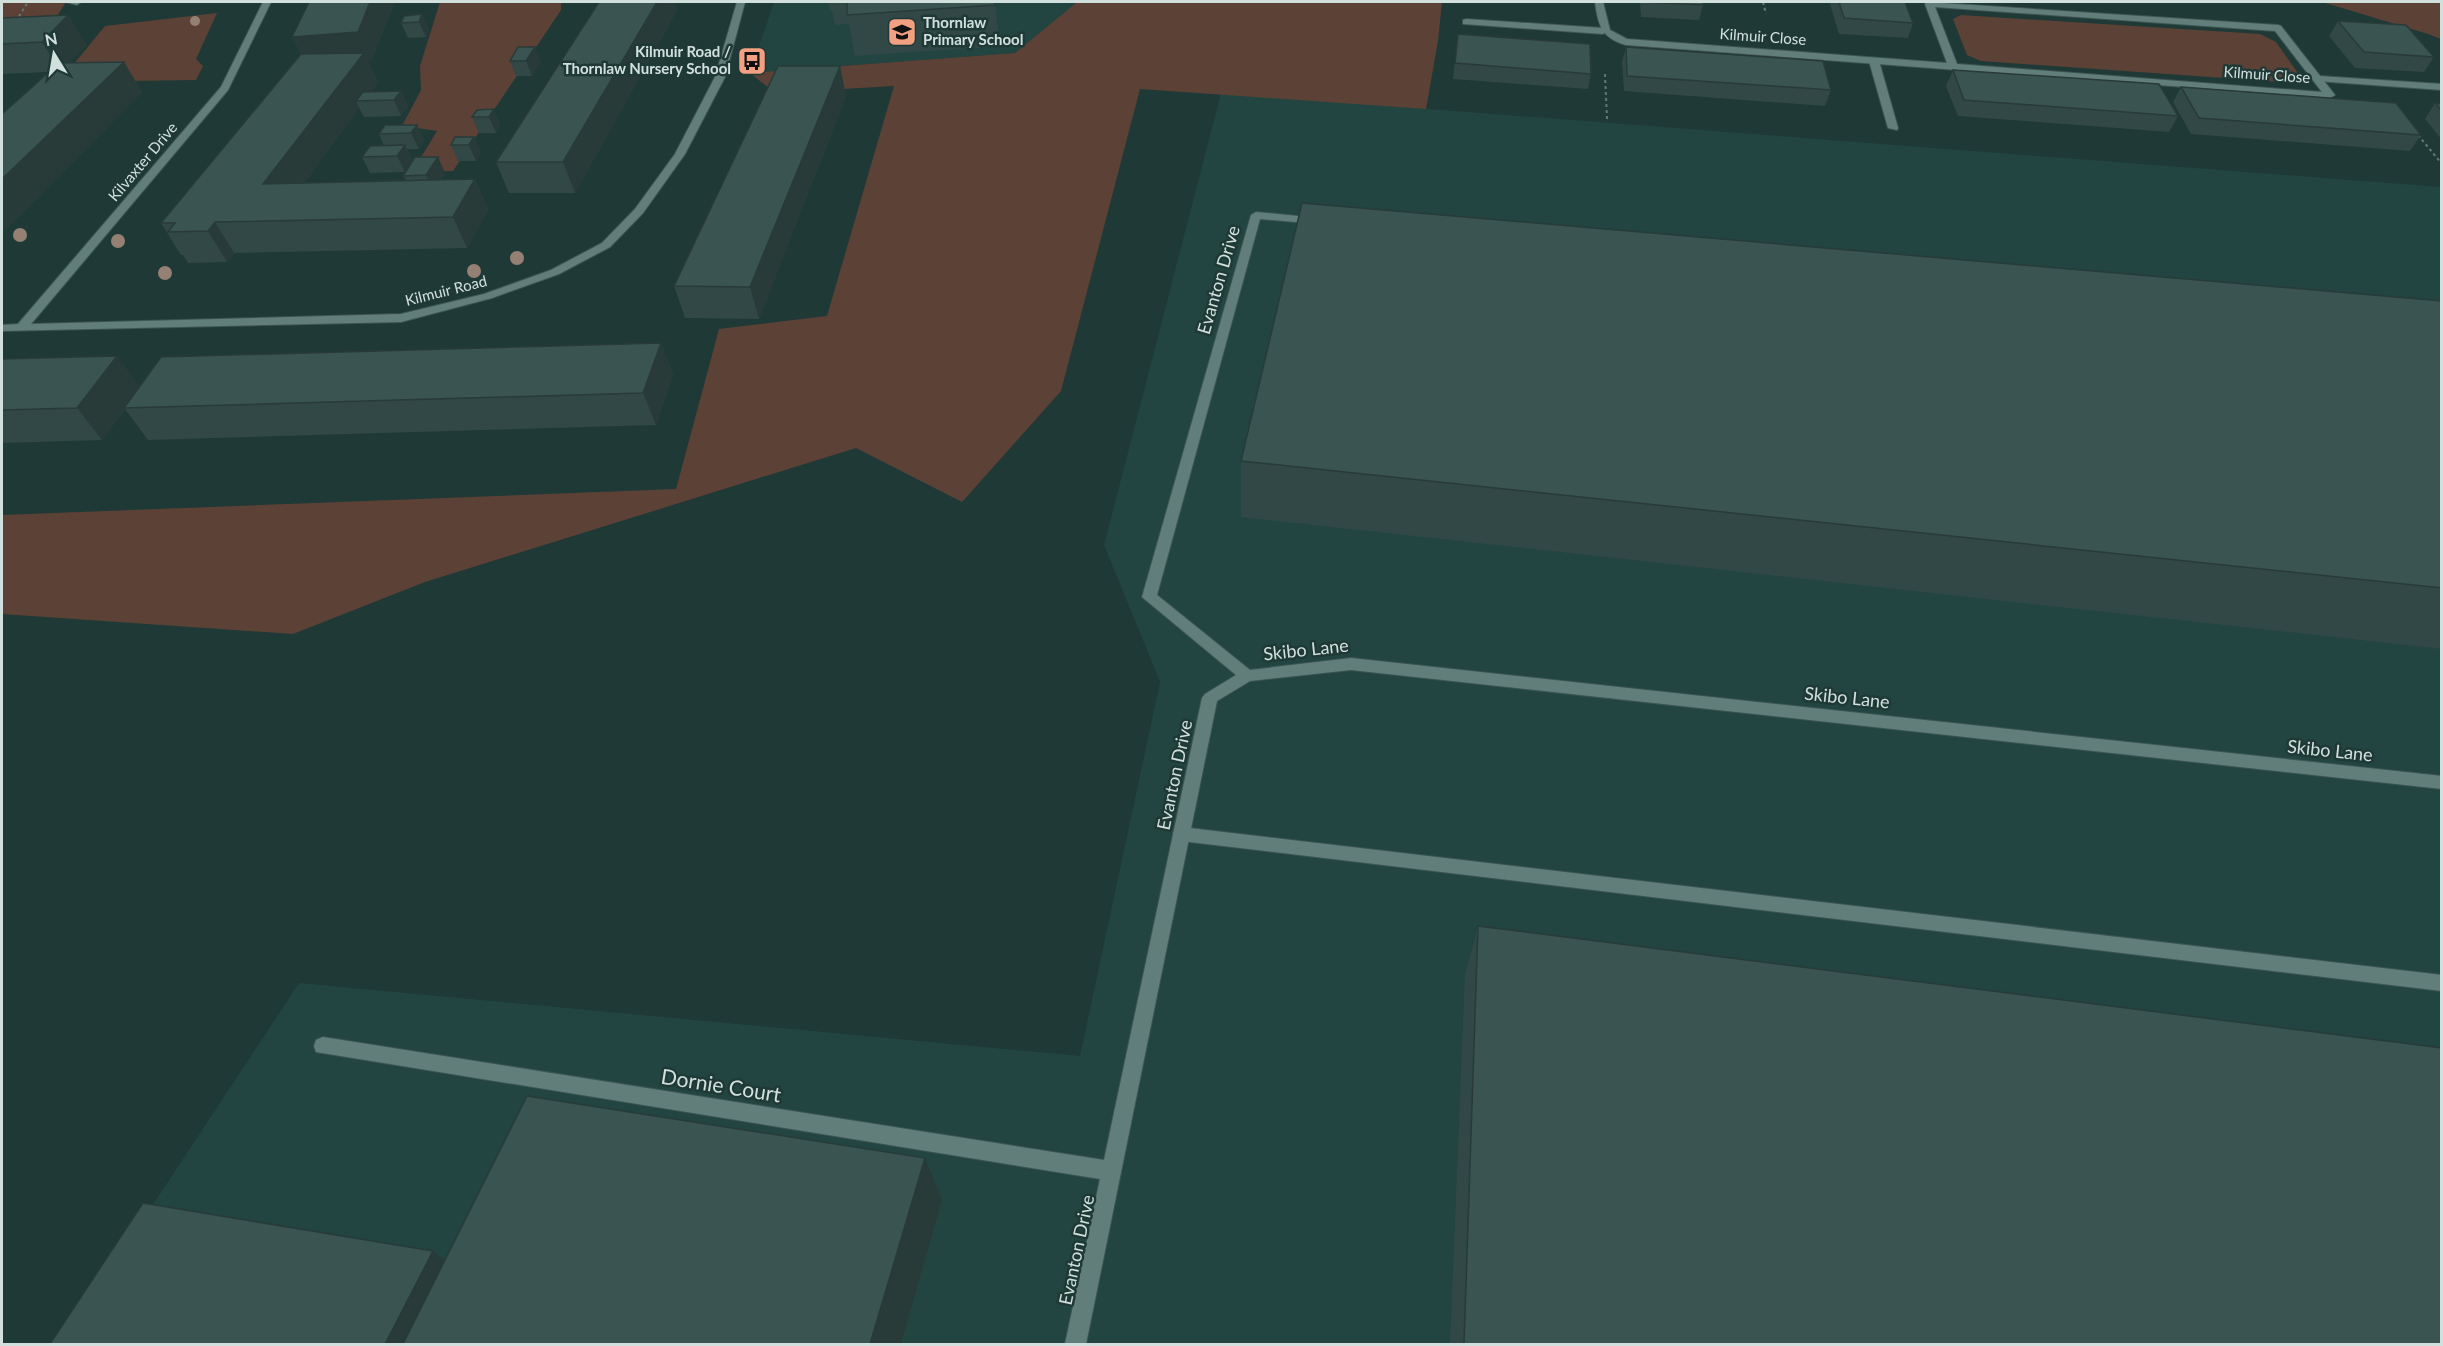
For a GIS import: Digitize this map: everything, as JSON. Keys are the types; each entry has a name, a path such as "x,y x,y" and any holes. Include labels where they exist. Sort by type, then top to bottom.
{"street":[{"name":"Kilvaxter Drive","path":"21,328 225,88 267,2"},
{"name":"Kilmuir Road","path":"2,328 401,318 488,296 555,272 606,245 639,211 680,154 720,77 741,2"},
{"path":"1599,2 1603,31"},
{"name":"Kilmuir Close","path":"1467,22 1603,31 1609,36 1626,42 2330,95 2278,28 1929,3 1953,66"},
{"path":"1874,61 1893,128"},
{"path":"2319,79 2442,87"},
{"name":"Evanton Drive","path":"1076,1344 1209,698 1247,676 1149,597 1256,215 1327,222"},
{"name":"Skibo Lane","path":"1247,676 1351,664 2442,783"},
{"path":"1181,834 2442,983"},
{"name":"Dornie Court","path":"323,1046 1112,1171"}],"path":[{"path":"2,2 11,2"},
{"path":"10,19 18,18 28,2"}],"shaded area":[{"path":"2,2 66,2 48,30 2,33"},
{"path":"440,2 561,2 561,10 453,171 412,172 437,131 402,126 421,90 420,66"},
{"name":"Thornlaw Primary School","path":"774,2 1077,2 1015,53 750,73"},
{"path":"1077,2 1442,2 1438,41 1426,109 1140,89 1061,391 962,502 856,448 425,582 293,634 2,614 2,515 676,489 719,329 827,316 894,86 775,93 750,73 1015,53"},
{"path":"2322,2 2441,2 2441,39 2428,34"},
{"path":"217,13 196,59 203,66 196,80 59,82 105,26"},
{"path":"1961,15 2260,34 2276,42 2302,79 2295,83 1981,61 1967,55 1953,19"},
{"path":"1221,93 2441,187 2441,1344 61,1344 299,983 1080,1056 1160,682 1104,545"}],"building":[{"path":"309,2 370,2 358,32 292,37"},
{"path":"599,2 657,2 563,162 496,162"},
{"path":"847,2 995,2 995,5 847,15"},
{"path":"1645,2 1703,2 1703,5"},
{"path":"1839,2 1905,2 1913,23 1844,18"},
{"path":"422,14 419,22 401,23 404,16"},
{"path":"68,15 42,42 2,44 2,18"},
{"path":"2338,21 2406,25 2434,57 2364,52"},
{"path":"1458,34 1590,44 1591,74 1455,63"},
{"path":"518,47 535,47 526,61 510,61"},
{"path":"1626,47 1823,61 1831,90 1627,76"},
{"path":"364,53 263,184 475,179 453,217 215,222 208,231 168,232 175,223 161,223 301,54"},
{"path":"124,62 2,179 2,114 59,63"},
{"path":"778,66 840,66 750,287 674,286"},
{"path":"1953,70 2159,84 2178,116 1964,100"},
{"path":"2181,87 2396,103 2421,135 2199,118"},
{"path":"401,91 394,100 356,101 363,92"},
{"path":"2435,103 2442,104 2442,111"},
{"path":"494,109 489,117 472,117 477,110"},
{"path":"385,125 417,125 411,133 379,134"},
{"path":"455,137 474,137 469,145 451,145"},
{"path":"405,145 397,156 362,157 370,146"},
{"path":"415,157 438,157 426,175 403,176"},
{"path":"1302,203 2442,301 2442,588 1241,461"},
{"path":"661,343 643,393 124,408 161,357"},
{"path":"117,356 77,408 2,410 2,359"},
{"path":"1478,926 2442,1048 2442,1344 1464,1344"},
{"path":"527,1096 925,1158 870,1344 403,1344"},
{"path":"143,1203 433,1251 385,1344 50,1344"}],"place":[{"name":"Thornlaw Primary School","path":"902,32"},
{"name":"Kilmuir Road / Thornlaw Nursery School","path":"752,61"}]}
